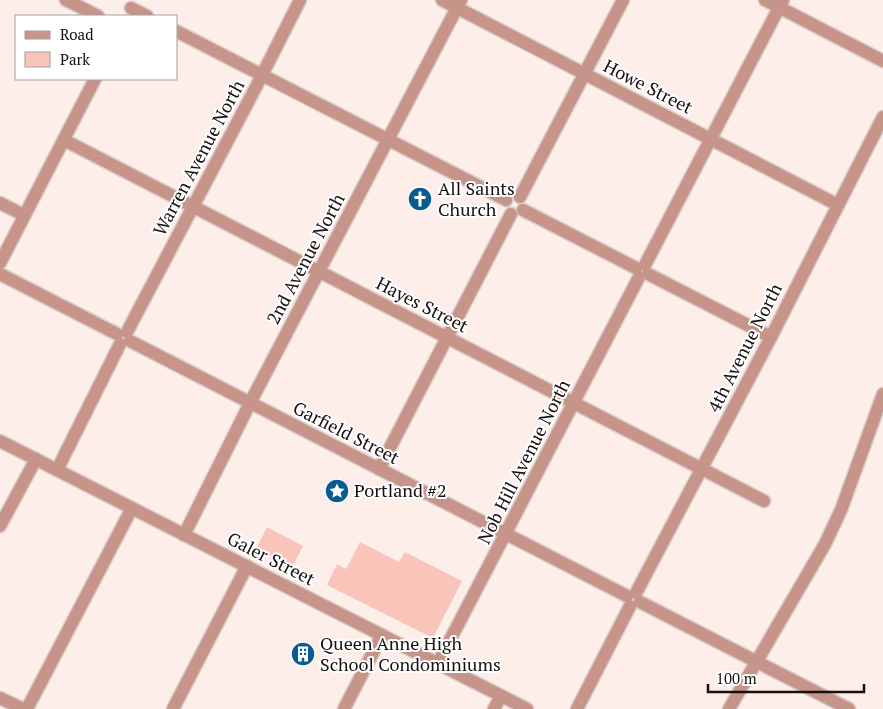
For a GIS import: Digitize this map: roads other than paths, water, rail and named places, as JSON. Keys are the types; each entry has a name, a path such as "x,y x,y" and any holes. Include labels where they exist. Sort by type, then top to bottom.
{"street":[{"path":"66,0 96,15"},
{"name":"Warren Avenue North","path":"57,470 123,338 300,0"},
{"name":"Howe Street","path":"442,0 459,4 584,74 838,204"},
{"path":"379,469 518,207 622,0"},
{"path":"765,0 782,4 883,61"},
{"name":"2nd Avenue North","path":"184,535 250,403 459,4"},
{"name":"Nob Hill Avenue North","path":"438,663 782,4"},
{"path":"131,8 145,15"},
{"path":"178,32 506,200 514,196 518,207 771,337"},
{"path":"0,263 94,80"},
{"name":"4th Avenue North","path":"577,709 771,337 883,117"},
{"name":"Hayes Street","path":"64,140 764,501"},
{"path":"0,203 24,215"},
{"name":"Garfield Street","path":"0,274 849,709"},
{"path":"729,709 825,544 841,510 883,394"},
{"name":"Galer Street","path":"0,441 527,709"},
{"path":"0,526 36,459"},
{"path":"27,709 132,508"},
{"path":"173,709 247,566"},
{"path":"344,709 382,635"},
{"path":"494,709 501,696"},
{"path":"0,698 23,709"}],"place":[{"name":"All Saints Church","path":"420,199"},
{"name":"Portland #2","path":"337,491"},
{"name":"Queen Anne High School Condominiums","path":"303,654"}]}
